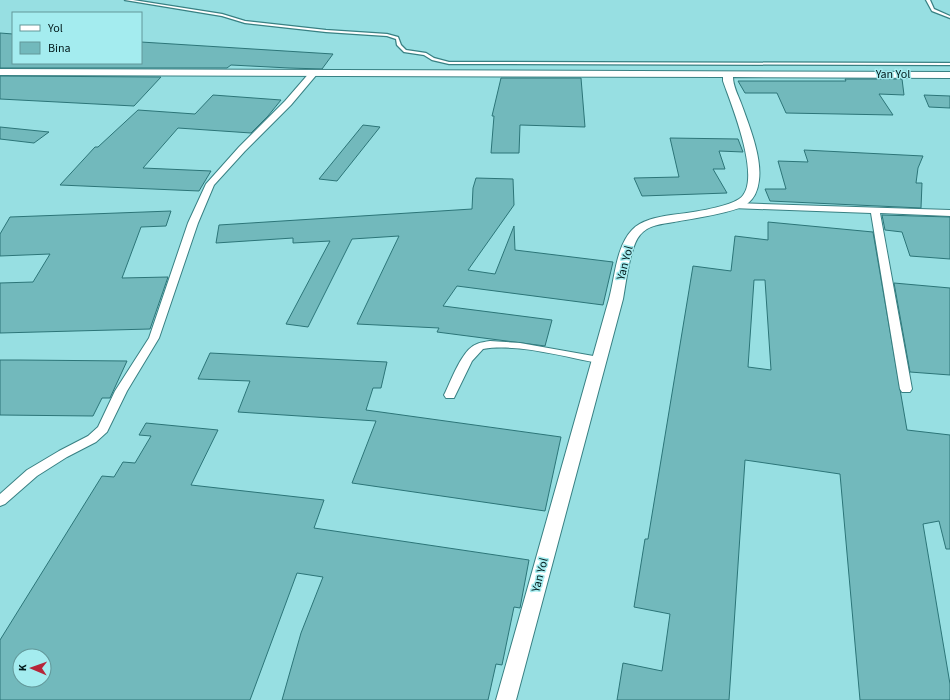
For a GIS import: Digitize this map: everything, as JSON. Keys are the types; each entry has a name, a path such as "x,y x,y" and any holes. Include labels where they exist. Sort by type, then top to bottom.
{"street":[{"path":"0,72 734,74"},
{"path":"0,501 32,473 63,454 92,439 103,429 121,390 154,338 193,223 210,184 314,74"},
{"name":"Yan Yol","path":"506,700 630,242 636,232 646,225 663,220 735,206 748,198 752,192 754,179 753,158 748,138 728,81 728,76 734,74 950,75"},
{"path":"735,206 950,213"},
{"path":"876,211 906,389"},
{"path":"450,395 471,354 480,346 504,344 599,360"}],"lane":[{"path":"127,0 222,15 245,22 326,31 387,35 397,38 400,45 406,51 425,54 433,59 449,63 950,64"},
{"path":"928,0 933,10 950,17"}],"building":[{"path":"0,33 12,34 12,64 142,64 142,42 333,54 322,69 231,65 227,68 0,68"},
{"path":"0,76 161,77 134,106 0,99"},
{"path":"501,78 581,78 585,127 520,125 519,153 491,153 494,116 492,116"},
{"path":"845,79 902,79 904,95 879,94 893,115 786,113 777,93 745,93 738,81 846,81"},
{"path":"213,95 281,100 251,133 178,128 143,168 211,171 199,191 60,185 95,147 98,147 138,110 195,114"},
{"path":"924,95 950,96 950,108 929,107"},
{"path":"363,125 380,127 337,181 319,179"},
{"path":"0,127 49,132 34,143 0,139"},
{"path":"670,138 738,139 743,152 719,151 725,169 713,169 727,193 642,196 634,178 679,177"},
{"path":"804,150 923,156 918,168 916,183 922,183 921,208 770,201 765,189 786,189 778,161 808,162"},
{"path":"476,178 513,179 514,205 468,270 495,274 514,226 515,250 613,262 603,305 457,286 443,306 552,320 545,346 437,332 439,328 357,324 399,236 352,239 308,327 286,324 330,241 293,243 293,238 216,243 219,225 472,209 473,188"},
{"path":"171,211 166,226 141,227 122,278 168,277 150,329 0,333 0,283 33,282 50,254 0,256 0,234 10,217"},
{"path":"882,215 950,217 950,259 910,256 902,232 885,230"},
{"path":"768,222 873,232 907,430 950,435 950,549 946,549 939,521 923,524 950,684 950,700 860,700 840,474 745,460 729,700 617,700 623,663 662,671 670,614 634,607 645,539 648,539 693,266 731,271 735,236 768,240","holes":["754,280 765,280 771,370 748,367"]},
{"path":"894,283 950,288 950,375 910,372"},
{"path":"210,353 387,362 381,388 373,388 366,410 561,437 545,511 352,483 376,421 238,412 250,381 198,379"},
{"path":"0,360 127,361 110,398 102,398 93,416 0,415"},
{"path":"146,423 218,430 191,485 324,500 314,528 529,560 520,608 514,607 502,665 496,664 488,700 282,700 301,633 323,577 297,573 250,700 0,700 0,640 102,476 114,477 123,462 135,463 151,436 139,435"}]}
